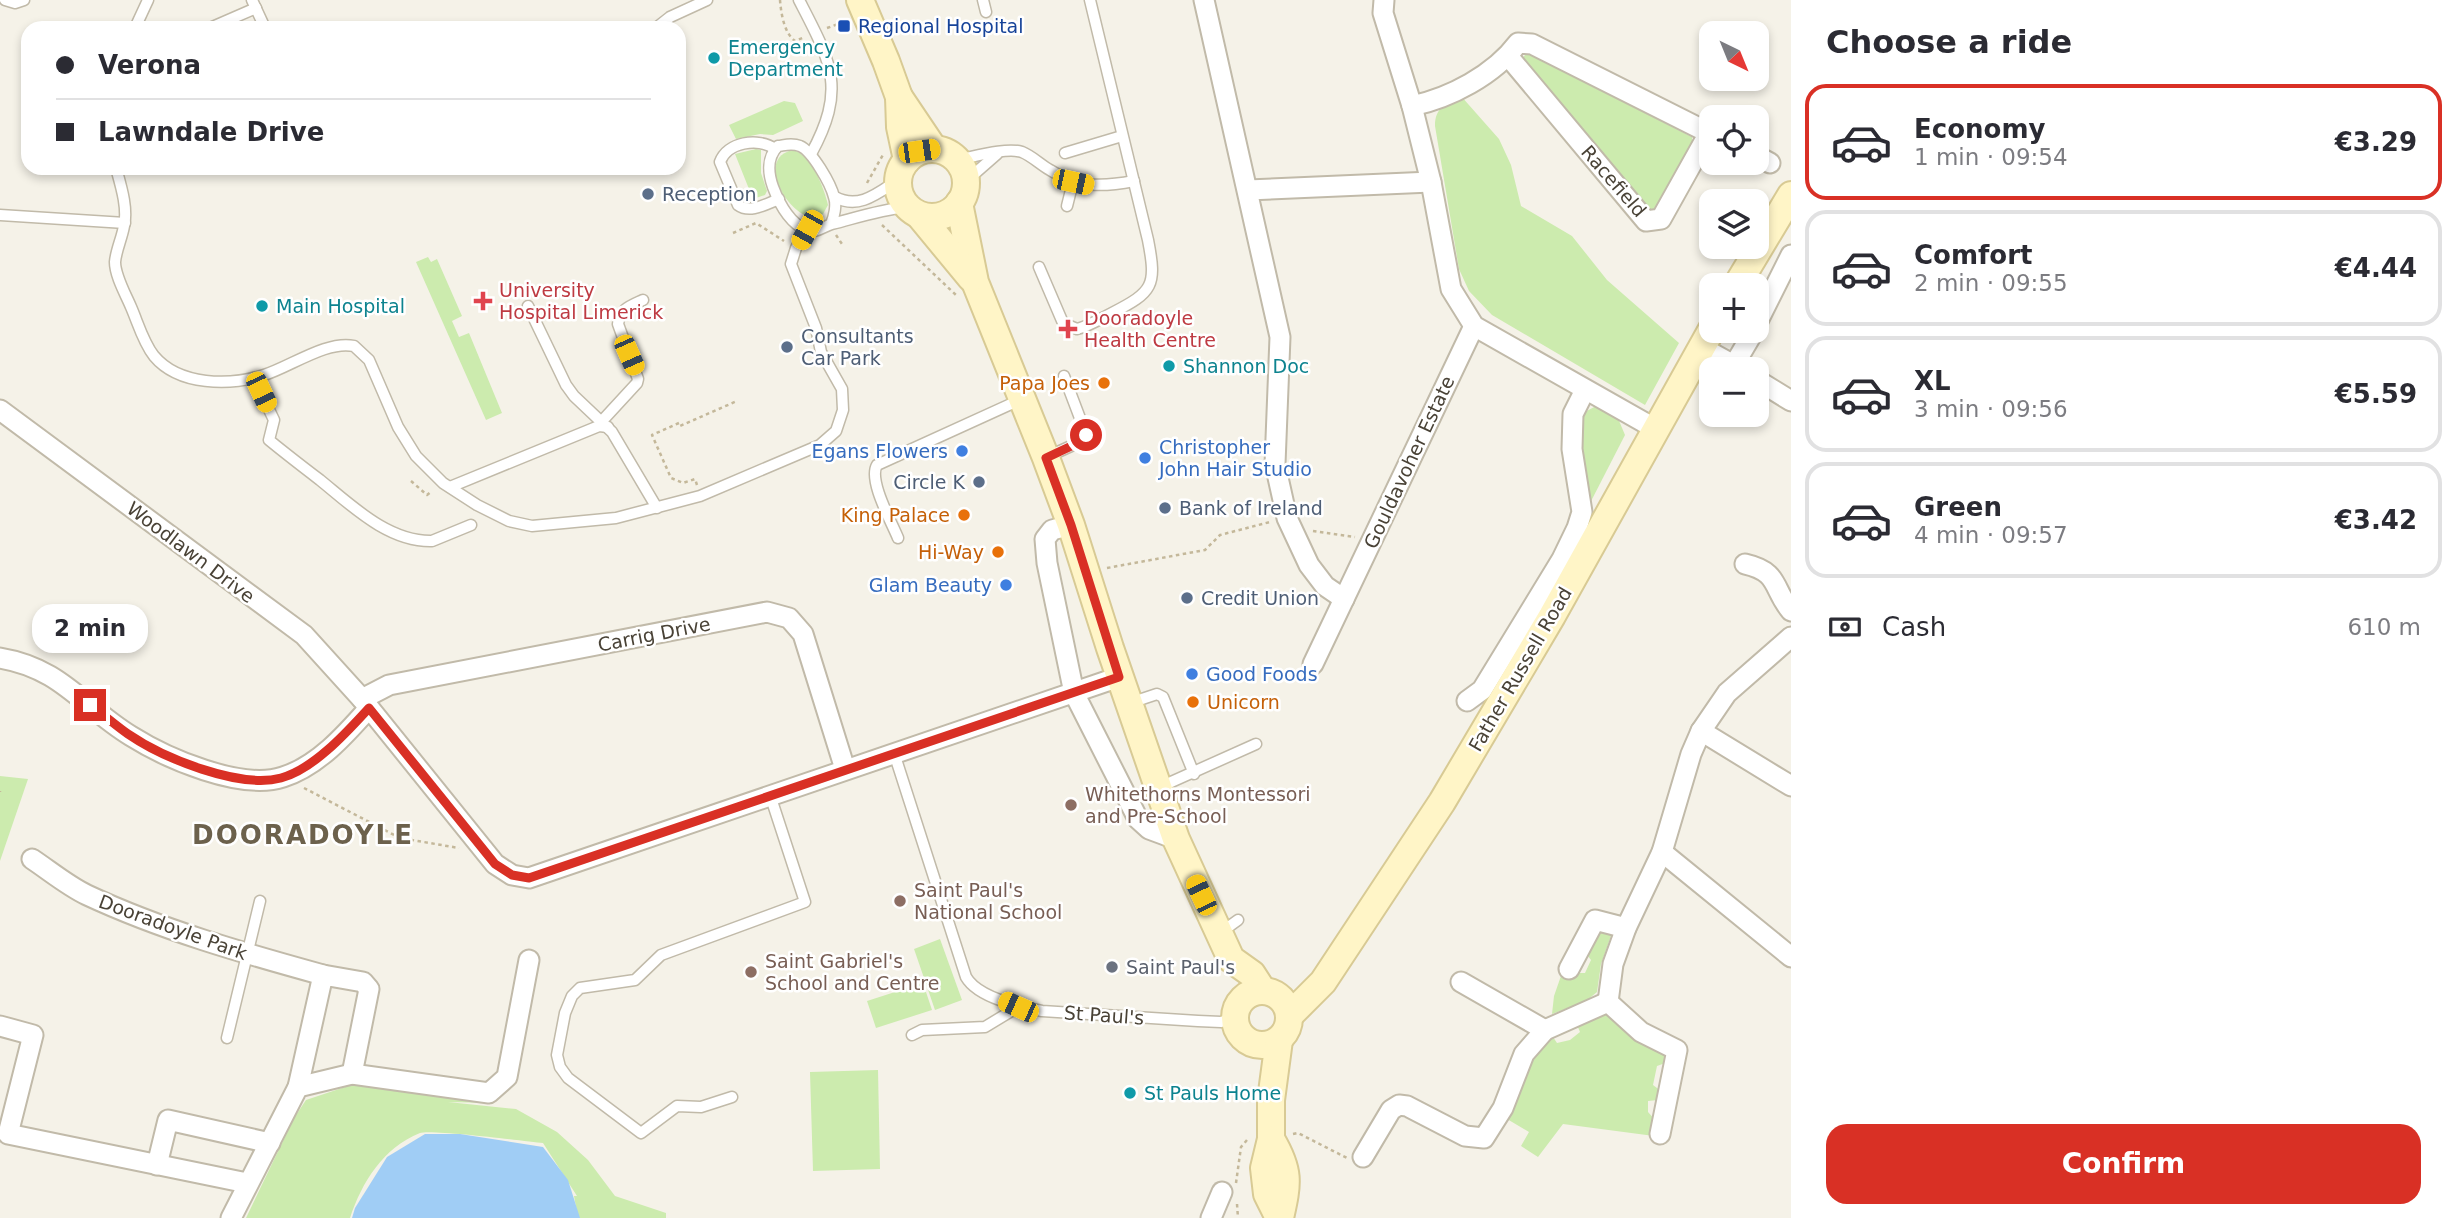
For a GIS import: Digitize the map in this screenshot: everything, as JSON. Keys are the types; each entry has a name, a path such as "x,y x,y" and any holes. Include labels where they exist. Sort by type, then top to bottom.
{"main road":[{"path":"860,0 899,97 954,174 966,289"},
{"path":"899,97 902,170 899,192 966,289 1022,399 1071,525 1119,677 1176,839 1229,927 1231,959 1252,974 1264,1011 1267,1045 1250,1044 1271,1100 1281,1136 1286,1172 1280,1218"},
{"path":"902,170 919,151 954,174"},
{"path":"913,211 932,217 943,215 954,174"},
{"path":"1744,273 1791,195"},
{"name":"Father Russell Road","path":"1264,1011 1309,997 1334,967 1442,802 1558,605 1703,343"},
{"path":"1264,1011 1271,1100"}],"street":[{"path":"1204,0 1280,337 1275,464 1289,524 1309,565 1325,586 1344,599"},
{"path":"1384,6 1431,182 1451,289 1474,326 1654,428"},
{"name":"Racefield","path":"1412,106 1449,96 1508,56 1517,43 1531,44 1699,128"},
{"name":"Racefield","path":"1508,56 1646,221 1661,219 1699,152"},
{"path":"1248,190 1431,182"},
{"path":"1769,299 1791,255"},
{"name":"Gouldavoher Estate","path":"1313,664 1474,326"},
{"path":"1711,343 1726,357"},
{"path":"1769,387 1791,401"},
{"path":"1467,701 1482,690 1562,559 1577,528 1582,512 1572,449 1573,414 1585,390"},
{"name":"Woodlawn Drive","path":"0,410 304,635 366,703 495,864 512,875 529,878 1119,677"},
{"path":"1071,525 1052,530 1045,539 1047,563 1074,693 1138,819 1149,829 1176,839"},
{"path":"1745,564 1768,572 1781,599 1791,611"},
{"name":"Carrig Drive","path":"281,778 316,760 366,703 389,685 767,612 789,618 803,634 845,769"},
{"path":"1608,1002 1613,964 1626,928 1662,852 1691,754 1701,731 1727,693 1791,637"},
{"path":"0,658 20,661 49,673 131,736 192,767 242,779 281,778"},
{"path":"1701,731 1791,786"},
{"path":"1662,852 1791,957"},
{"name":"Dooradoyle Park","path":"32,859 85,894 175,931 323,975 363,982 369,989 352,1074"},
{"path":"1569,969 1595,920 1626,928"},
{"path":"298,1087 352,1074 489,1093 507,1077 530,960"},
{"path":"230,1218 298,1087 323,975"},
{"path":"1461,982 1545,1030"},
{"path":"1363,1157 1391,1110 1399,1105 1407,1106 1465,1136 1484,1138 1503,1108 1524,1054 1545,1030 1608,1002"},
{"path":"1608,1002 1640,1032 1677,1050 1660,1134"},
{"path":"0,1026 33,1035 8,1134 247,1183"},
{"path":"157,1165 167,1120 270,1143"},
{"path":"1222,1192 1222,1216"}],"lane":[{"path":"5,0 15,3 24,0"},
{"path":"138,21 148,0"},
{"path":"665,21 707,0"},
{"path":"799,0 828,59 832,83 830,112 811,154"},
{"path":"984,0 986,12"},
{"path":"1039,267 1059,316 1063,323 1072,328 1084,327 1142,295 1152,281 1151,257 1090,0"},
{"path":"223,21 254,4 262,21"},
{"path":"1065,153 1122,136"},
{"path":"779,199 750,209 743,209 738,205 720,162 723,154 736,146 762,143 775,149 791,144 798,145 811,154 835,197 831,224"},
{"path":"775,149 769,168 773,188 788,216 807,230 823,229 831,224 875,211 913,211"},
{"path":"954,174 998,153 1022,152 1073,182 1100,186 1134,181"},
{"path":"954,174 998,153"},
{"path":"835,197 852,203 870,198 902,170"},
{"path":"118,175 125,209 125,223 115,264 145,340 156,358 172,370 199,379 227,382 254,378 334,346 354,346 369,360 398,427 416,456 446,485 492,515 533,526 616,518 700,496 820,445 836,431 844,398 834,372 821,352 816,328 791,264 796,248 807,230"},
{"path":"1067,206 1073,182"},
{"path":"0,215 125,223"},
{"path":"446,485 605,424 637,383 638,374 618,324 626,307 643,300"},
{"path":"528,306 566,385 574,396 605,424 657,508"},
{"path":"1046,458 1082,441 1086,435 1064,376"},
{"path":"254,378 274,420 269,440 366,517 391,531 425,541 432,541 471,525"},
{"path":"898,538 874,481 874,469 877,465 1022,399"},
{"path":"1128,703 1157,694 1163,697 1194,774"},
{"path":"1157,788 1194,774 1256,744"},
{"name":"St Paul's","path":"894,753 966,977 973,987 1018,1007 1042,1011 1221,1022 1264,1011"},
{"path":"733,1097 701,1107 677,1106 641,1133 568,1078 560,1067 557,1055 565,1013 572,996 580,988 635,980 662,955 805,902 769,795"},
{"path":"227,1038 260,901"},
{"path":"912,1035 922,1030 985,1027 1018,1007"}],"path":[{"path":"878,218 886,230 966,289"},
{"path":"733,233 756,223 796,248"},
{"path":"700,496 695,479 683,483 671,478 652,435 737,401"},
{"path":"411,481 427,495 446,485"},
{"path":"1085,572 1205,550 1220,535 1289,524 1372,539"},
{"path":"281,778 338,804 400,838 486,853"},
{"path":"1281,1136 1298,1133 1358,1164 1363,1157"},
{"path":"1222,1216 1235,1214 1233,1218"}],"green space":[{"path":"1528,53 1692,137 1692,151 1654,212 1644,212 1522,62"},
{"path":"1461,96 1499,139 1511,165 1521,206 1572,236 1607,280 1679,343 1645,405 1492,315 1469,291 1459,269 1435,126 1439,110"},
{"path":"784,101 795,103 803,121 773,135 760,134 736,139 729,125"},
{"path":"761,150 761,173 767,191 765,195 753,199 735,154"},
{"path":"792,150 805,157 820,181 828,205 823,214 807,216 790,204 783,194 775,173 776,163 782,155"},
{"path":"428,257 431,262 437,259 462,316 452,321 459,337 469,333 502,413 486,420 416,262"},
{"path":"1596,406 1617,416 1625,435 1587,509 1577,425 1583,413"},
{"path":"0,776 28,779 0,861"},
{"path":"1598,928 1612,933 1601,964 1597,992 1586,1001 1552,1014 1554,996 1562,973 1585,973 1591,960 1585,952"},
{"path":"940,939 962,1000 935,1010 914,949"},
{"path":"923,983 932,1010 876,1028 867,1001"},
{"path":"1608,1013 1668,1057 1668,1062 1657,1066 1653,1085 1661,1091 1658,1100 1648,1101 1648,1112 1656,1121 1654,1136 1563,1124 1538,1157 1521,1146 1529,1132 1507,1119 1500,1127 1534,1051 1553,1037 1557,1043 1570,1040 1580,1032 1577,1025"},
{"path":"878,1070 880,1169 813,1171 810,1072"},
{"path":"357,1083 493,1103 448,1102 516,1109 557,1132 588,1160 615,1196 666,1213 666,1218 578,1218 574,1196 577,1196 543,1143 427,1132 407,1139 385,1157 368,1179 350,1218 246,1218 294,1118 306,1100"}],"water":[{"path":"425,1134 460,1134 543,1147 568,1180 580,1218 352,1218 355,1208 387,1157"}],"place":[{"name":"Regional Hospital","path":"844,26"},
{"name":"Emergency Department","path":"714,58"},
{"name":"Reception","path":"648,194"},
{"name":"University Hospital Limerick","path":"483,301"},
{"name":"Main Hospital","path":"262,306"},
{"name":"Dooradoyle Health Centre","path":"1068,329"},
{"name":"Consultants Car Park","path":"787,347"},
{"name":"Shannon Doc","path":"1169,366"},
{"name":"Papa Joes","path":"1104,383"},
{"name":"Egans Flowers","path":"962,451"},
{"name":"Christopher John Hair Studio","path":"1145,458"},
{"name":"Circle K","path":"979,482"},
{"name":"Bank of Ireland","path":"1165,508"},
{"name":"King Palace","path":"964,515"},
{"name":"Hi-Way","path":"998,552"},
{"name":"Glam Beauty","path":"1006,585"},
{"name":"Credit Union","path":"1187,598"},
{"name":"Good Foods","path":"1192,674"},
{"name":"Unicorn","path":"1193,702"},
{"name":"Whitethorns Montessori and Pre-School","path":"1071,805"},
{"name":"Saint Paul's National School","path":"900,901"},
{"name":"Saint Paul's","path":"1112,967"},
{"name":"Saint Gabriel's School and Centre","path":"751,972"},
{"name":"St Pauls Home","path":"1130,1093"}],"district":[{"name":"DOORADOYLE","path":"303,835"}],"route":[{"path":"90,705 131,736 192,767 242,779 281,778 316,760 369,708 495,864 512,875 529,878 1119,677 1071,525 1046,458 1082,441 1086,435"}]}
